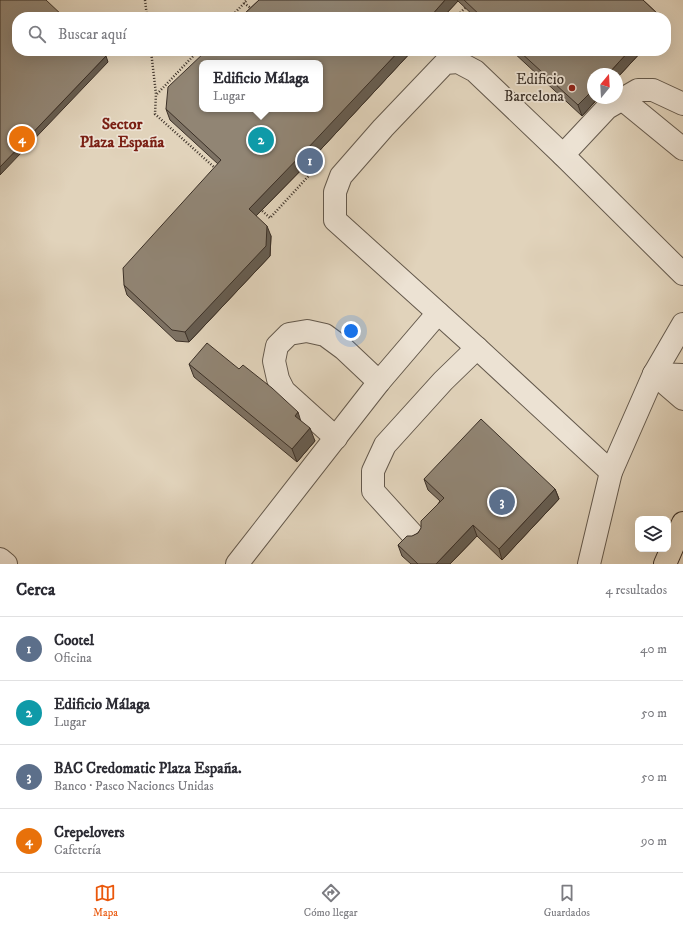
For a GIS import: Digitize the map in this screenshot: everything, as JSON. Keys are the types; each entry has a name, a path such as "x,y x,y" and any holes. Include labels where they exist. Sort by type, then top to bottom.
{"main road":[{"path":"665,564 683,522"}],"street":[{"path":"610,472 477,348 335,220 335,192 341,176 383,128 445,63 458,62 475,71 563,155 683,274"},
{"path":"623,98 638,90 653,90 683,104"},
{"path":"623,99 683,149"},
{"path":"563,155 607,108 613,104"},
{"path":"237,564 378,382 438,313"},
{"path":"590,564 610,472 654,374 683,324"},
{"path":"336,438 284,392 278,380 274,361 276,346 289,334 307,331 325,334 344,349 378,382"},
{"path":"413,535 374,491 373,471 385,445 443,381 477,348"},
{"path":"654,374 683,375"},
{"path":"654,374 683,399"},
{"path":"0,559 6,564"}],"path":[{"path":"144,0 146,12"},
{"path":"236,12 247,0"},
{"path":"244,3 254,10"},
{"path":"461,12 467,6"},
{"path":"152,56 156,94 156,114 218,172"},
{"path":"156,94 193,56"},
{"path":"258,208 270,218 317,167"}],"building":[{"path":"0,0 46,0 59,12 12,12 12,56 106,56 0,167"},
{"path":"259,0 445,0 434,12 246,12"},
{"path":"464,0 643,0 656,12 477,12"},
{"path":"201,56 394,56 249,209 267,226 266,246 185,332 172,330 124,285 123,268 221,160 166,109 168,87"},
{"path":"524,56 624,56 613,68 587,68 587,96 578,105"},
{"path":"207,343 239,369 243,365 272,388 298,412 295,416 310,428 292,449 189,364"},
{"path":"481,419 555,489 499,549 473,525 436,564 418,564 398,545 407,536 412,536 418,533 421,528 421,521 444,498 424,479"}],"place":[{"name":"Edificio Barcelona","path":"572,88"},
{"name":"Crepelovers","path":"22,139"},
{"name":"Edificio Málaga","path":"261,140"},
{"name":"Cootel","path":"310,161"},
{"name":"BAC Credomatic Plaza España.","path":"502,502"}],"district":[{"name":"Sector Plaza España","path":"122,132"}]}
